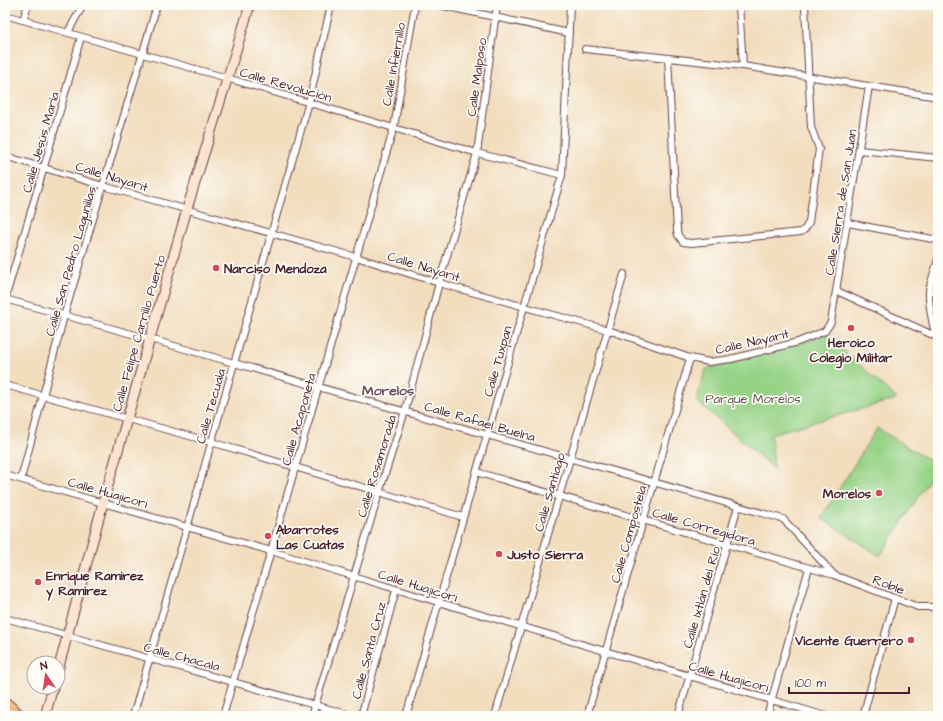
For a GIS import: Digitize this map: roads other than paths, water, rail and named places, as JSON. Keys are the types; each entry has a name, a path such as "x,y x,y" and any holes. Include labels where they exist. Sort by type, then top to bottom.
{"highway":[{"path":"5,703 20,716"}],"street":[{"path":"23,20 28,5"},
{"path":"68,32 83,5"},
{"name":"Calle San Pedro Lagunillas","path":"21,479 64,316 157,5"},
{"name":"Calle Felipe Carrillo Puerto","path":"62,655 103,503 128,420 187,209 250,5"},
{"name":"Calle Tecuala","path":"132,716 309,102 331,5"},
{"name":"Calle Infiernillo","path":"394,127 415,5"},
{"path":"439,5 569,33"},
{"name":"Calle Malpaso","path":"477,153 497,5"},
{"name":"Calle Tuxpan","path":"406,716 562,175 570,5"},
{"path":"738,5 743,66"},
{"path":"668,58 678,231 683,242 687,243 801,232 808,226 819,149 812,127 805,5"},
{"name":"Calle Revolución","path":"5,15 227,78 477,153 562,175"},
{"name":"Calle Jesús María","path":"5,299 81,37"},
{"path":"585,49 743,66 938,97"},
{"name":"Calle Sierra de San Juan","path":"831,322 869,86"},
{"name":"Calle Acaponeta","path":"223,716 394,127"},
{"path":"859,150 938,158"},
{"name":"Calle Rosamorada","path":"312,716 378,493 405,411 439,283 477,153"},
{"name":"Calle Nayarit","path":"5,156 103,186 356,257 439,283 608,330 690,358 709,362 731,359 798,342 825,331 831,322"},
{"path":"848,223 938,240"},
{"path":"937,338 929,292 938,260"},
{"name":"Calle Santiago","path":"495,716 624,274"},
{"path":"837,291 937,338"},
{"name":"Calle Rafael Buelna","path":"5,299 150,338 234,364 405,411 783,519 834,575"},
{"name":"Calle Compostela","path":"587,716 690,358"},
{"path":"5,385 211,442 378,493 463,517"},
{"name":"Calle Corregidora","path":"476,472 834,575"},
{"name":"Calle Huajicori","path":"5,476 21,479 271,551 396,590 826,716"},
{"name":"Calle Ixtlán del Río","path":"678,716 738,506"},
{"path":"767,716 809,568"},
{"name":"Roble","path":"834,575 918,607 938,607"},
{"name":"Calle Santa Cruz","path":"361,716 396,590"},
{"path":"863,716 895,598"},
{"name":"Calle Chacala","path":"5,618 354,716"},
{"path":"45,716 51,695"}],"place":[{"name":"Narciso Mendoza","path":"216,268"},
{"name":"Heroico Colegio Militar","path":"851,328"},
{"name":"Morelos","path":"879,493"},
{"name":"Abarrotes Las Cuatas","path":"268,536"},
{"name":"Justo Sierra","path":"499,554"},
{"name":"Enrique Ramirez y Ramirez","path":"38,582"},
{"name":"Vicente Guerrero","path":"911,640"}],"district":[{"name":"Morelos","path":"388,390"}],"park label":[{"name":"Parque Morelos","path":"753,398"}]}
